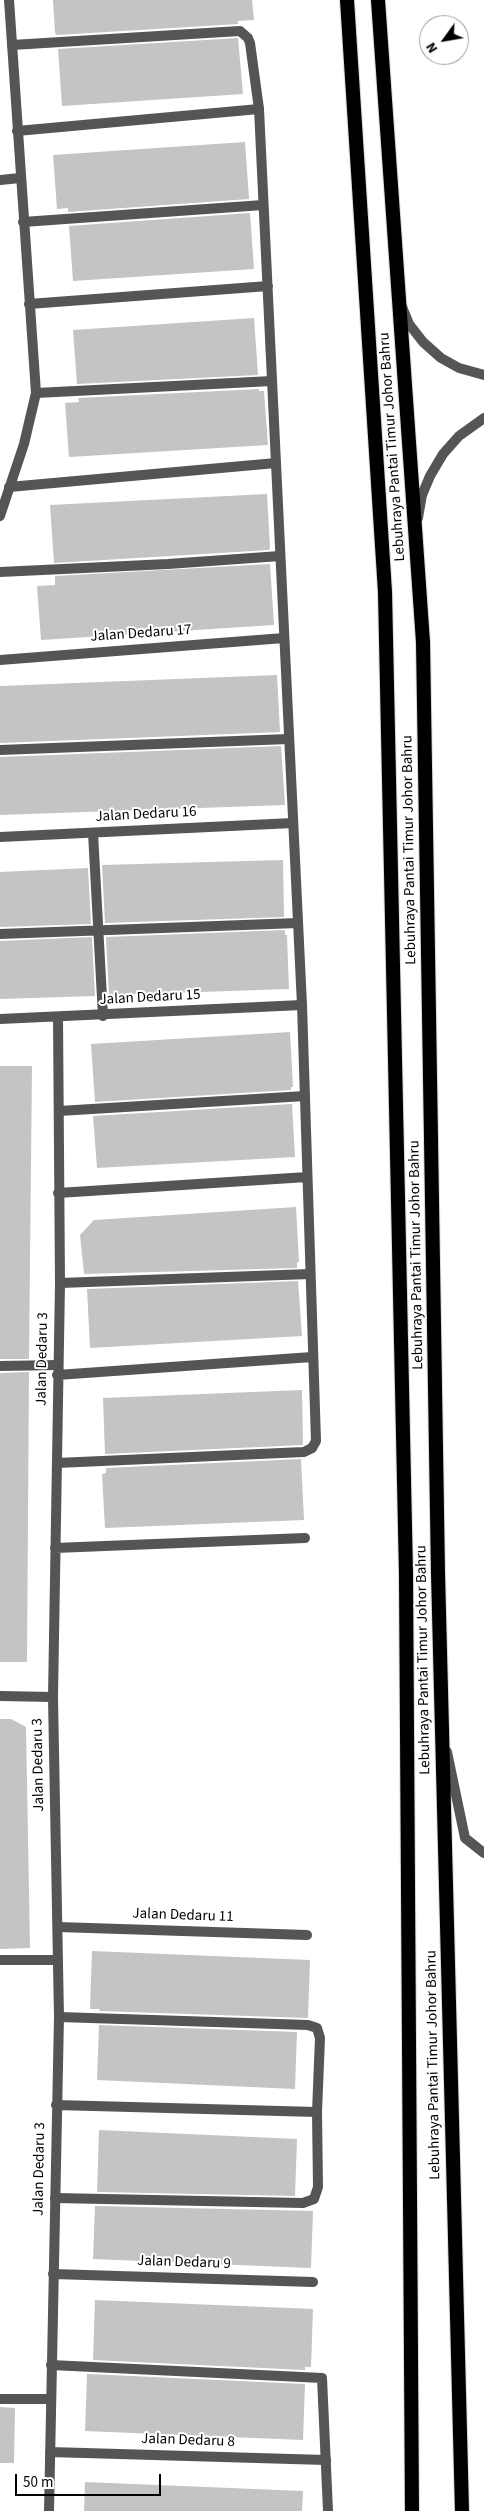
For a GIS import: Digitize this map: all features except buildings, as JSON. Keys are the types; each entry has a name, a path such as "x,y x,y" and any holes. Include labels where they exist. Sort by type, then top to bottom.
{"highway":[{"name":"Lebuhraya Pantai Timur Johor Bahru","path":"347,0 385,592 406,1574 412,2511"},
{"name":"Lebuhraya Pantai Timur Johor Bahru","path":"378,0 423,652 442,1726 462,2511"}],"street":[{"path":"0,516 24,444 36,394 9,0"},
{"path":"12,45 240,31 248,38 250,43 259,109 302,1005 316,1441 312,1448 304,1452 57,1463"},
{"path":"17,130 259,109"},
{"path":"0,180 20,178"},
{"path":"23,222 264,205"},
{"path":"29,304 268,286"},
{"path":"399,299 409,324 423,342 441,358 459,368 484,375"},
{"path":"36,394 272,381"},
{"path":"416,531 422,495 430,476 443,454 459,436 484,418"},
{"path":"9,487 276,463"},
{"path":"0,572 168,564 280,556"},
{"name":"Jalan Dedaru 17","path":"0,660 284,638"},
{"path":"0,750 289,739"},
{"name":"Jalan Dedaru 16","path":"0,837 293,823"},
{"path":"94,833 103,1016"},
{"path":"0,934 298,923"},
{"name":"Jalan Dedaru 15","path":"0,1019 103,1016 302,1005"},
{"name":"Jalan Dedaru 3","path":"49,2511 59,2017 53,1696 60,1283 58,1017"},
{"path":"59,1112 305,1096"},
{"path":"58,1193 307,1178"},
{"path":"60,1283 310,1274"},
{"path":"0,1366 58,1370 312,1357"},
{"path":"55,1548 305,1538"},
{"path":"0,1696 53,1696"},
{"path":"442,1726 465,1838 484,1853"},
{"name":"Jalan Dedaru 11","path":"58,1927 307,1935"},
{"path":"0,1960 58,1960"},
{"path":"55,2198 303,2204 314,2199 318,2187 317,2112 320,2038 318,2028 308,2024 59,2017"},
{"path":"56,2105 317,2112"},
{"name":"Jalan Dedaru 9","path":"53,2274 313,2282"},
{"path":"51,2364 322,2378 328,2511"},
{"path":"0,2398 51,2399"},
{"name":"Jalan Dedaru 8","path":"50,2452 326,2460"}]}
